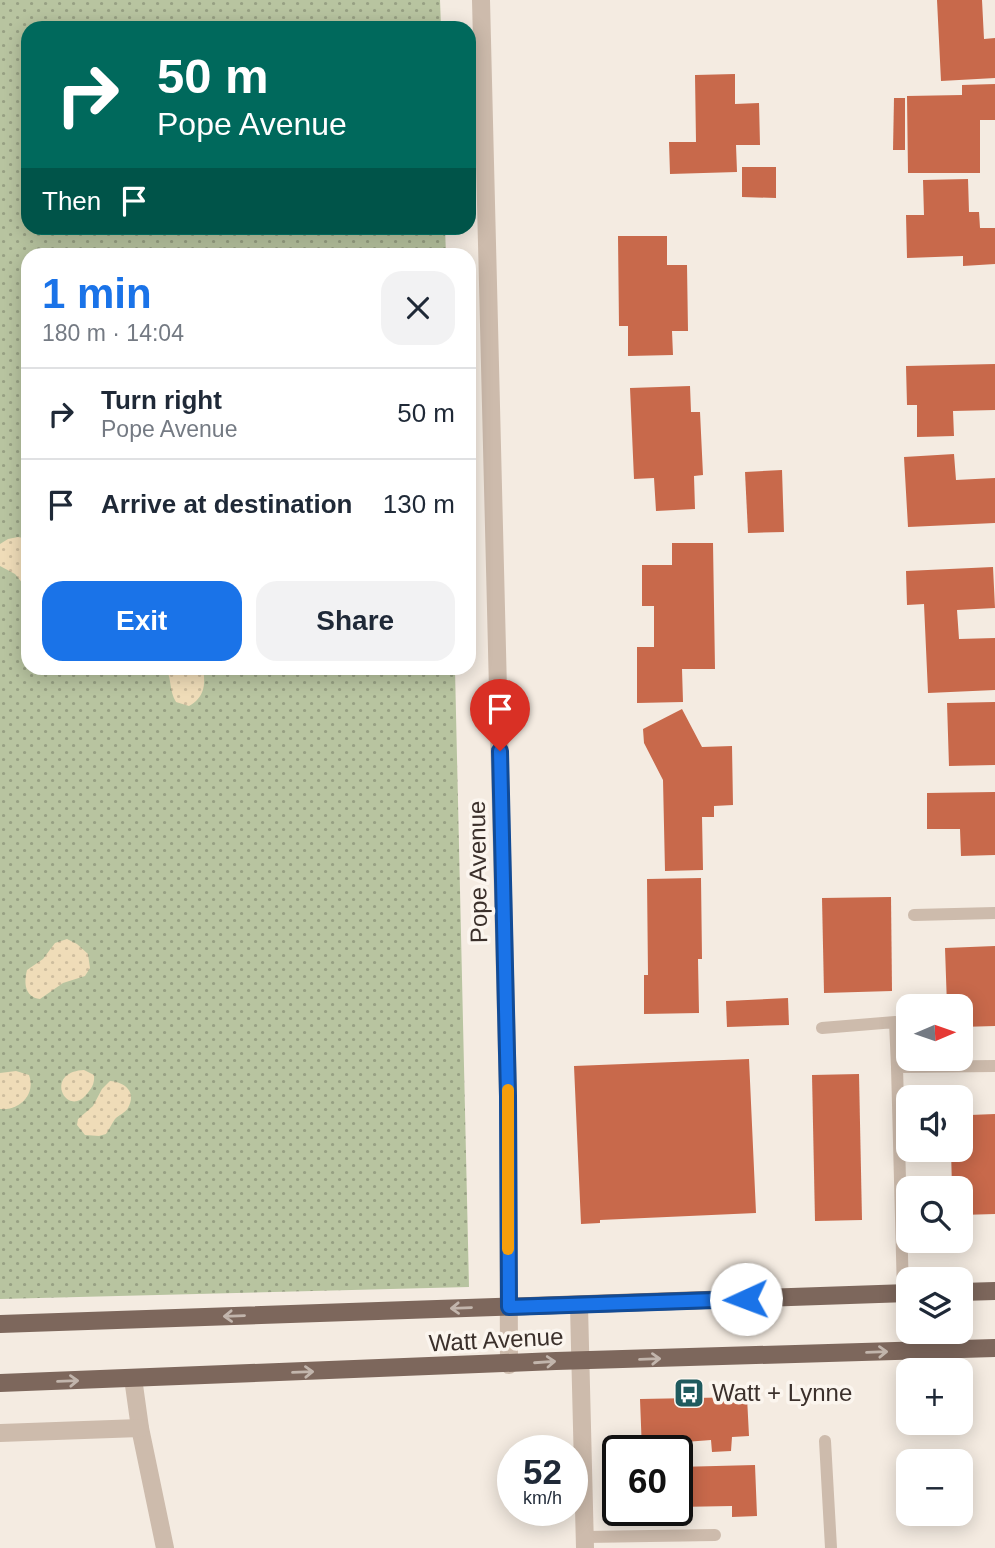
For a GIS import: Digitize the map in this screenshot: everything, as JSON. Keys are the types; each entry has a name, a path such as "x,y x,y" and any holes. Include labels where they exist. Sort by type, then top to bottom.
{"main road":[{"path":"973,1292 995,1291"},
{"name":"Watt Avenue","path":"0,1324 896,1293"},
{"name":"Watt Avenue","path":"0,1383 995,1348"}],"street":[{"name":"Pope Avenue","path":"481,0 508,1096 509,1365"},
{"path":"579,1306 585,1542"},
{"path":"134,1378 139,1428 165,1548"},
{"path":"0,1433 139,1428"}],"lane":[{"path":"914,915 995,913"},
{"path":"822,1028 895,1022 896,1044"},
{"path":"973,1066 995,1066"},
{"path":"897,1071 905,1267"},
{"path":"825,1441 831,1548"},
{"path":"585,1542 715,1535"}],"green space":[{"path":"0,0 440,0 441,21 21,21 21,235 445,235 446,248 21,248 21,675 455,675 469,1287 0,1299"}],"sand":[{"path":"21,538 21,581 15,574 0,566 0,544 8,539"},
{"path":"168,675 204,675 203,690 198,699 189,706 176,702"},
{"path":"67,939 88,954 90,968 85,976 63,983 40,999 35,998 26,988 27,970 43,959 55,943"},
{"path":"84,1070 94,1075 93,1084 86,1095 78,1101 71,1101 62,1092 61,1085 64,1078 71,1073"},
{"path":"16,1071 29,1075 31,1082 28,1095 14,1107 0,1109 0,1073"},
{"path":"110,1081 120,1083 128,1089 131,1097 128,1108 115,1119 106,1134 85,1135 77,1125 78,1119 93,1106 102,1089"}],"building":[{"path":"937,0 982,0 984,39 995,38 995,78 941,81"},
{"path":"735,74 735,104 759,103 760,145 736,145 737,172 670,174 669,142 696,142 695,75"},
{"path":"995,84 995,120 980,120 980,173 908,173 907,96 962,95 962,85"},
{"path":"894,98 905,98 905,150 893,150"},
{"path":"742,167 776,167 776,198 742,197"},
{"path":"968,179 969,212 979,212 980,228 995,228 995,264 963,266 963,256 907,258 906,215 924,215 923,180"},
{"path":"618,236 667,236 667,265 687,265 688,331 672,331 673,355 628,356 628,326 619,326"},
{"path":"995,364 995,410 953,411 954,436 917,437 917,405 907,405 906,366"},
{"path":"690,386 691,412 700,412 703,475 694,476 695,509 656,511 654,478 634,479 630,388"},
{"path":"954,454 956,480 995,478 995,523 908,527 904,457"},
{"path":"782,470 784,532 748,533 745,472"},
{"path":"672,543 713,543 715,669 682,669 683,702 637,703 637,647 654,647 654,606 642,606 642,565 672,565"},
{"path":"993,567 995,608 957,610 959,639 995,638 995,690 928,693 924,604 907,605 906,571"},
{"path":"995,702 995,765 949,766 947,703"},
{"path":"682,709 702,747 732,746 733,805 714,806 714,817 702,817 703,870 665,871 663,780 644,743 643,729"},
{"path":"995,792 995,855 961,856 960,829 927,829 927,793"},
{"path":"701,878 702,959 698,959 699,1013 644,1014 644,975 648,975 647,879"},
{"path":"891,897 892,991 824,993 822,898"},
{"path":"995,946 995,1026 973,1027 973,994 947,994 945,948"},
{"path":"788,998 789,1025 727,1027 726,1001"},
{"path":"749,1059 756,1213 600,1220 600,1223 581,1224 574,1066"},
{"path":"859,1074 862,1220 815,1221 812,1075"},
{"path":"995,1114 995,1214 973,1215 973,1176 952,1176 951,1162 973,1162 973,1115"},
{"path":"747,1397 749,1436 732,1437 731,1451 712,1452 711,1440 693,1441 693,1435 641,1435 640,1399"},
{"path":"755,1465 757,1516 732,1517 732,1506 693,1507 693,1467"}],"slow traffic":[{"path":"508,1090 508,1249"}],"place":[{"name":"Watt + Lynne","path":"689,1393"}],"route":[{"path":"500,751 508,1096 509,1307 746,1299"}]}
